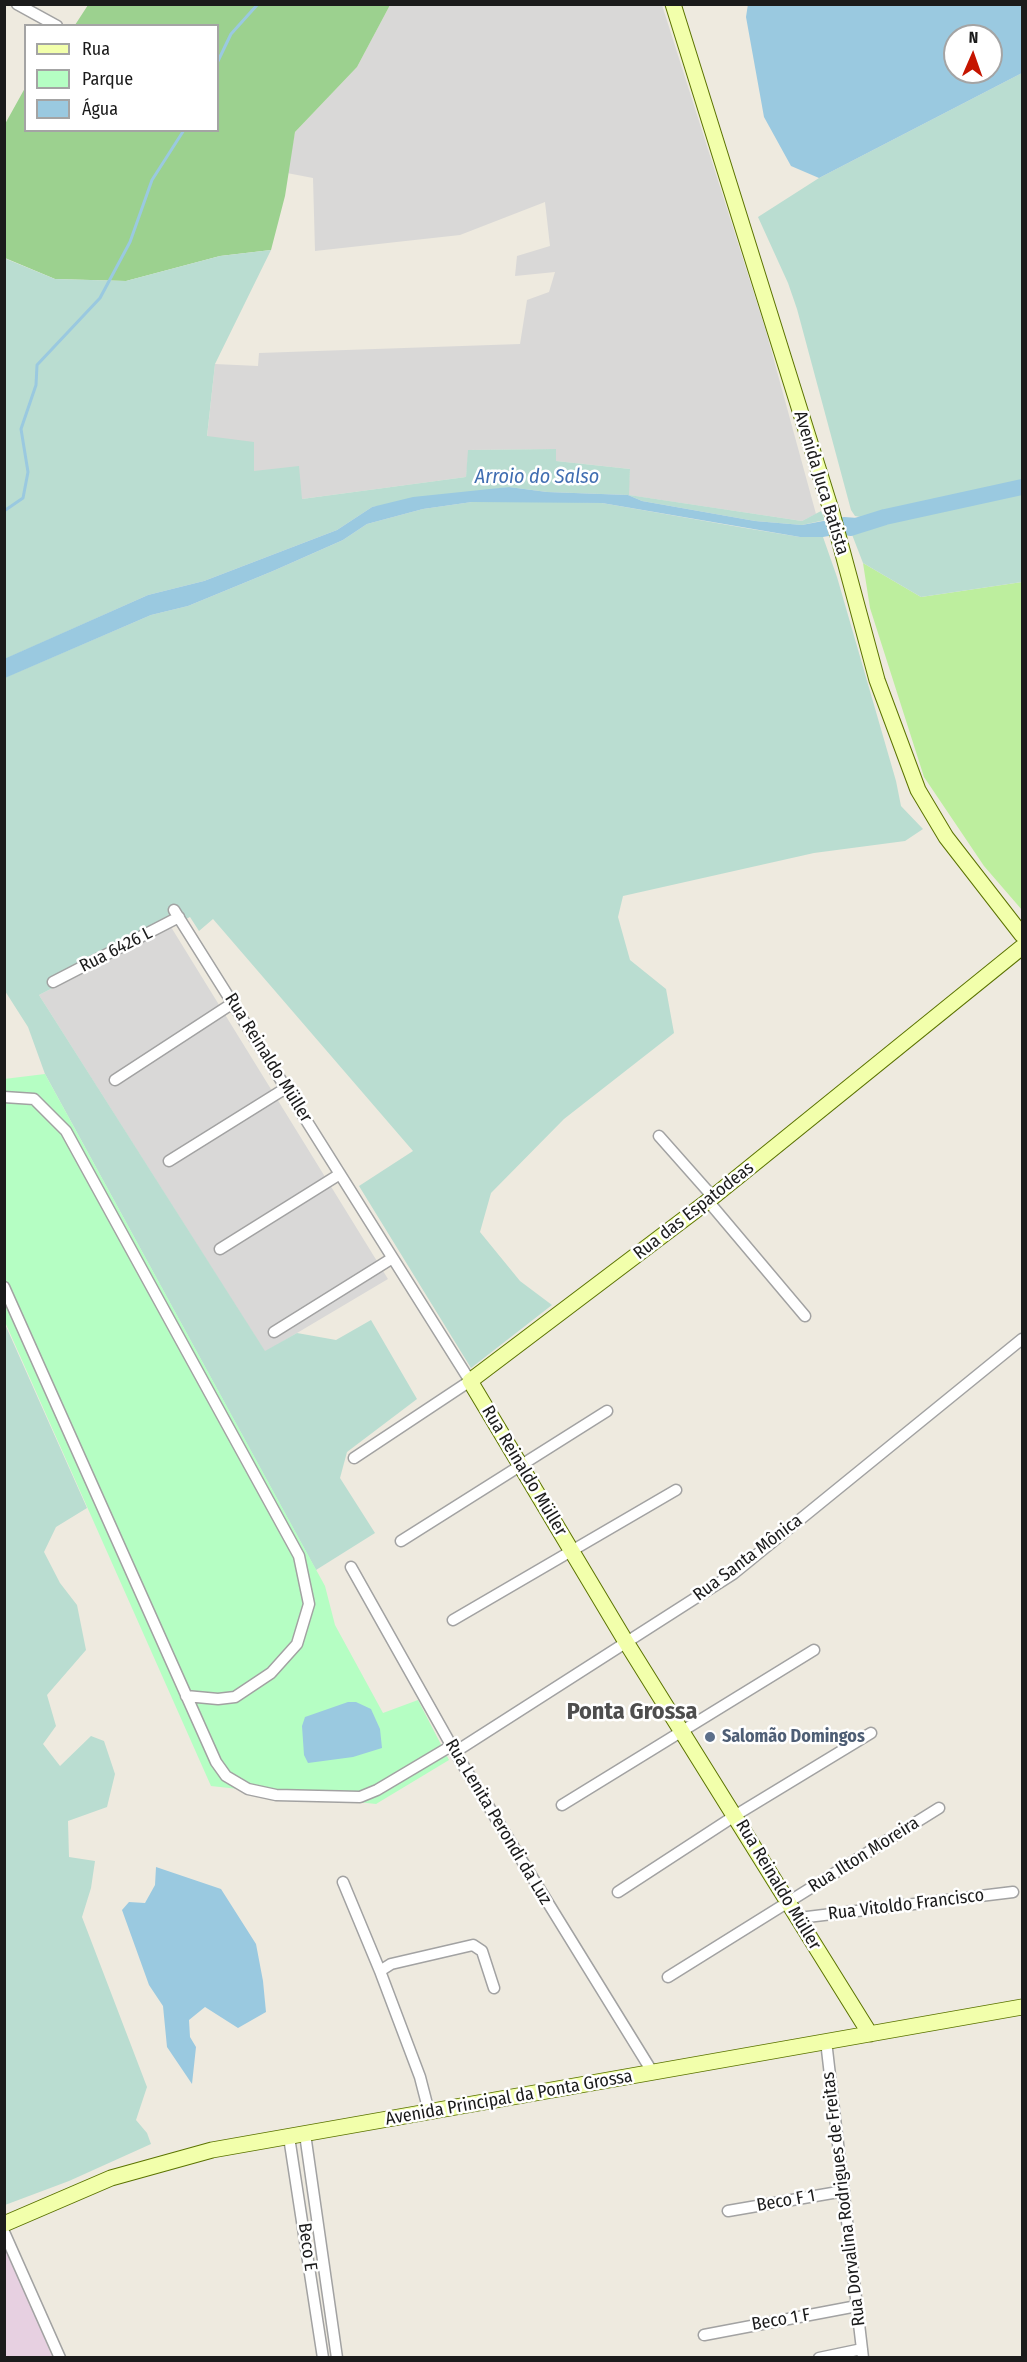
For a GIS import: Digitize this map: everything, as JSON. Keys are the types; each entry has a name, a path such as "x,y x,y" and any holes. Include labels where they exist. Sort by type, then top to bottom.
{"main road":[{"name":"Avenida Juca Batista","path":"673,4 832,513 877,680 918,790 946,837 1023,935"},
{"name":"Rua das Espatodeas","path":"470,1381 599,1286 710,1199 1023,947"},
{"name":"Rua Reinaldo Müller","path":"470,1381 626,1642 736,1815 870,2034"},
{"name":"Avenida Principal da Ponta Grossa","path":"4,2224 111,2178 212,2150 1023,2007"}],"street":[{"path":"17,4 53,24"},
{"name":"Rua 6426 L","path":"53,982 177,914"},
{"name":"Rua Reinaldo Müller","path":"177,914 391,1259 470,1381"},
{"path":"115,1080 233,1003"},
{"path":"169,1161 286,1088"},
{"path":"4,1097 34,1099 66,1131 299,1556 309,1605 297,1644 271,1673 235,1696 218,1700 186,1696"},
{"path":"659,1136 805,1316"},
{"path":"220,1249 340,1174"},
{"path":"273,1332 391,1259"},
{"name":"Rua Santa Mônica","path":"4,1287 216,1762 226,1776 248,1789 276,1795 360,1797 377,1791 453,1749 733,1574 1023,1339"},
{"name":"Rua das Espatodeas","path":"354,1458 470,1381"},
{"path":"401,1541 607,1411"},
{"path":"453,1620 676,1490"},
{"name":"Rua Lenita Perondi da Luz","path":"351,1567 453,1749 653,2073"},
{"path":"562,1805 814,1650"},
{"path":"618,1892 736,1815 871,1733"},
{"name":"Rua Ilton Moreira","path":"668,1977 939,1808"},
{"path":"343,1882 381,1971 420,2077 429,2112"},
{"name":"Rua Vitoldo Francisco","path":"799,1918 1013,1892"},
{"path":"381,1971 391,1964 473,1944 482,1951 494,1988"},
{"name":"Rua Dorvalina Rodrigues de Freitas","path":"826,2041 863,2353"},
{"path":"305,2134 337,2358"},
{"name":"Beco E","path":"290,2137 323,2358"},
{"name":"Beco F 1","path":"728,2211 844,2191"},
{"path":"4,2232 60,2358"},
{"name":"Beco 1 F","path":"704,2335 857,2306"},
{"path":"819,2358 863,2353"}],"shaded area":[{"path":"390,5 662,5 766,331 816,514 802,521 628,495 630,469 556,461 556,449 469,450 466,477 302,499 253,471 207,437 215,364 258,366 259,353 520,344 527,300 549,292 555,272 515,276 517,256 550,246 545,202 460,235 315,251 313,178 287,173 295,132 357,67"},
{"path":"1022,73 1022,582 921,597 863,563 851,532 868,529 871,519 855,516 851,510 797,309 788,283 758,217 819,178"},
{"path":"271,250 215,364 207,436 254,442 254,471 299,466 302,499 466,477 468,450 556,449 556,461 630,469 629,495 802,521 821,511 825,520 802,525 755,521 642,501 628,495 547,492 509,487 372,507 337,530 204,581 148,595 5,659 4,258 55,279 126,281 220,256"},
{"path":"526,500 602,503 800,537 823,537 837,577 896,781 901,806 923,829 905,841 814,853 623,896 618,917 630,960 666,989 674,1033 564,1119 491,1193 480,1232 520,1281 552,1305 471,1368 359,1186 413,1151 213,919 199,931 190,917 39,995 265,1351 297,1333 336,1340 371,1320 417,1399 347,1452 340,1478 375,1533 316,1570 45,1074 28,1027 5,991 4,678 151,615 188,606 273,571 343,540 367,524 423,509 472,502"},
{"path":"171,927 388,1279 265,1352 39,995"},
{"path":"4,1322 87,1508 56,1527 44,1552 60,1583 77,1605 86,1650 47,1695 56,1726 43,1744 60,1766 91,1736 104,1741 115,1774 107,1807 68,1821 69,1857 95,1861 91,1888 82,1917 147,2087 136,2120 147,2133 151,2144 69,2181 5,2205"},
{"path":"5,2241 52,2357 5,2357"}],"green space":[{"path":"88,5 390,5 357,67 295,132 285,196 271,250 220,256 126,281 55,279 5,258 5,124 24,90 24,132 219,132 219,24 76,24"},
{"path":"863,563 921,597 1022,582 1022,910 984,866 924,777 870,608"},
{"path":"45,1074 325,1586 335,1625 383,1713 418,1700 449,1760 376,1804 211,1786 5,1322 4,1079"}],"water":[{"path":"748,4 1022,5 1022,73 1003,83 1003,24 943,24 943,84 1001,84 819,178 791,166 764,117 746,17"},
{"path":"509,487 547,492 628,495 642,501 755,521 802,525 844,517 872,519 868,529 823,537 800,537 602,503 472,502 423,509 367,524 343,540 273,571 188,606 151,615 5,678 4,659 148,595 204,581 337,530 372,507 413,497"},
{"path":"348,1702 356,1702 371,1709 380,1729 382,1748 353,1757 308,1763 304,1755 302,1726 305,1717"},
{"path":"156,1867 221,1889 256,1944 263,1981 266,2012 238,2028 205,2007 189,2020 190,2037 196,2047 192,2084 167,2047 163,2006 149,1985 122,1910 129,1902 145,1903 155,1885"}],"waterway":[{"path":"219,59 231,34 258,4"},
{"path":"4,511 23,498 28,472 21,429 36,385 37,365 100,298 130,242 152,180 183,132"},
{"name":"Arroio do Salso","path":"850,528 885,517 1022,487"}],"place":[{"name":"Salomão Domingos","path":"710,1737"}],"district":[{"name":"Ponta Grossa","path":"632,1712"}]}
